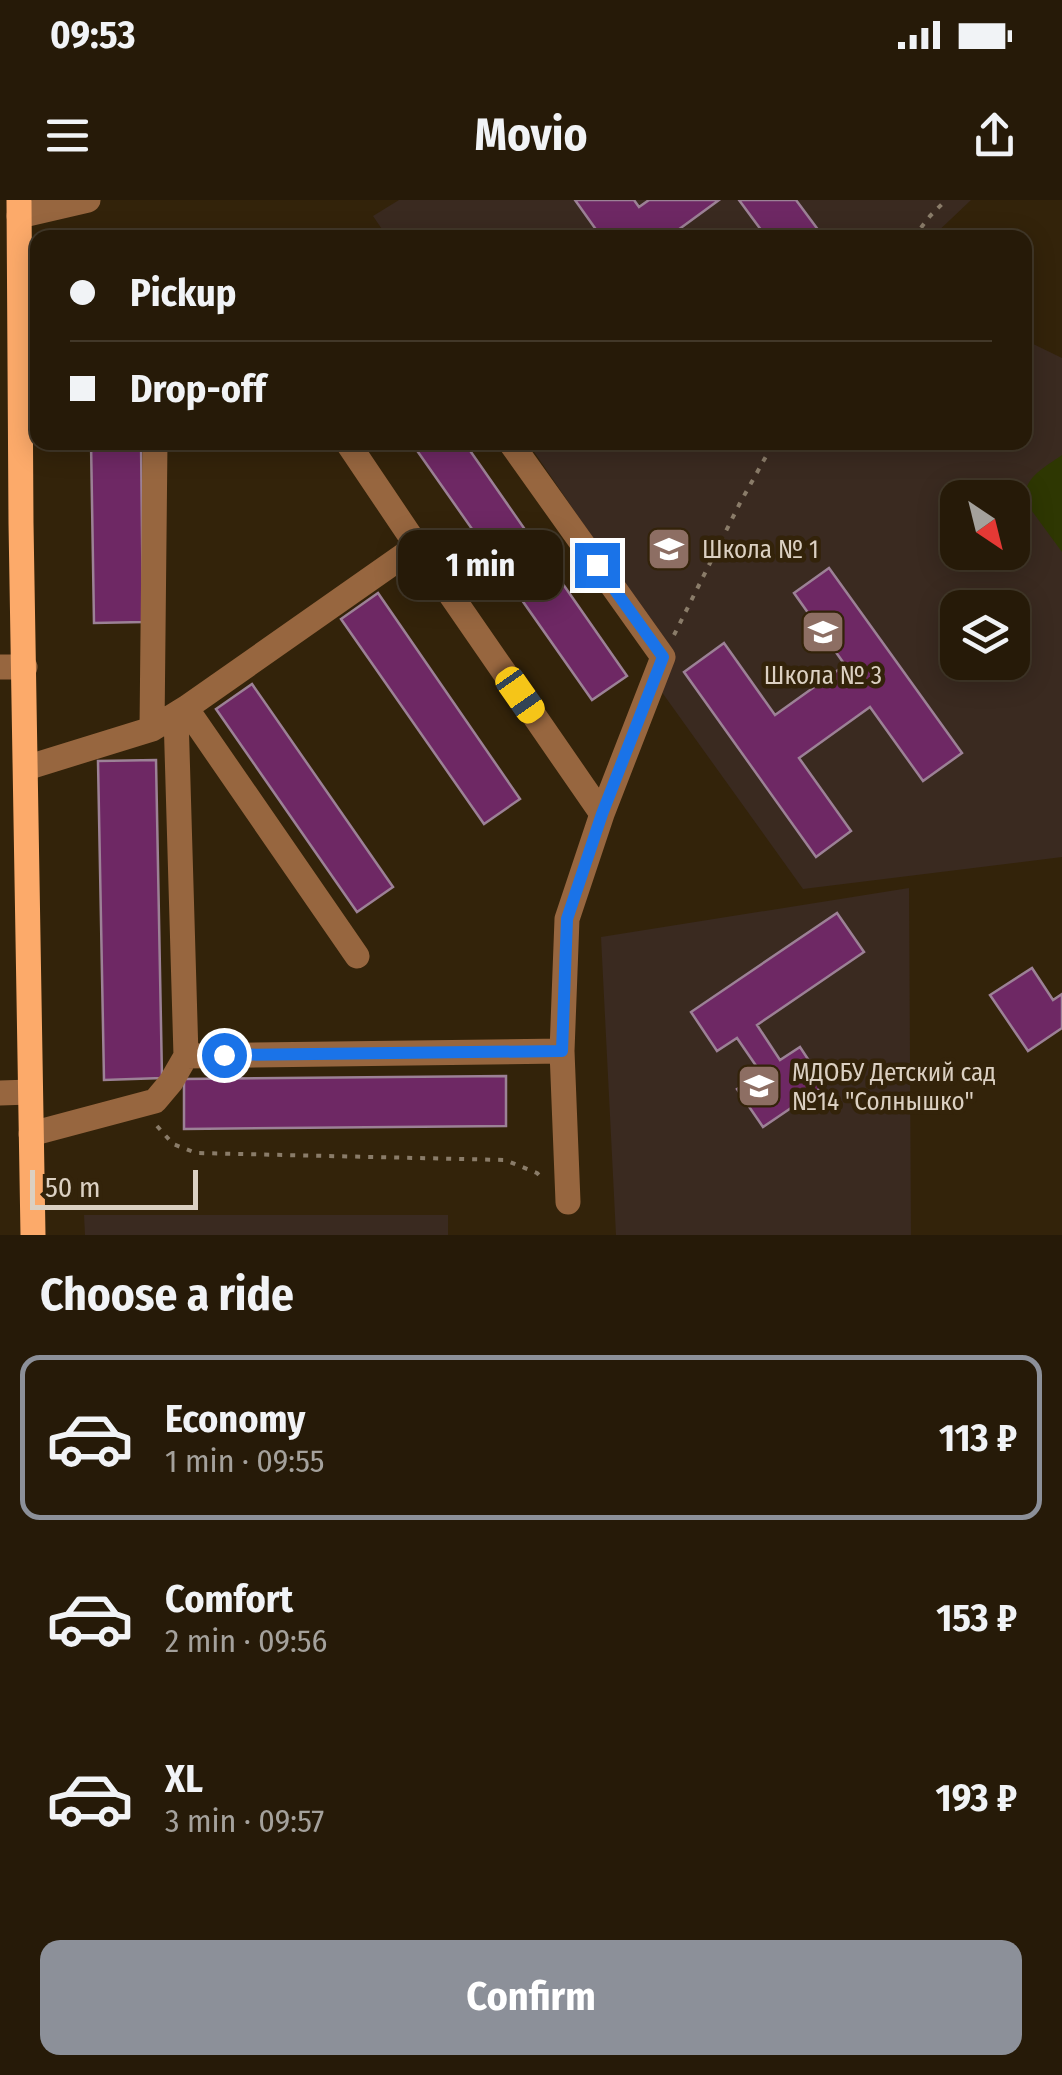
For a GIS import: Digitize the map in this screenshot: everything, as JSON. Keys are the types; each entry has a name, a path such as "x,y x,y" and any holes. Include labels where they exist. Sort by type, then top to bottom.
{"main road":[{"path":"14,218 29,365 11,523 12,667 26,768 33,1235"}],"street":[{"path":"14,218 88,200"},
{"path":"152,728 154,450"},
{"path":"352,450 602,814"},
{"path":"516,450 663,657 602,814 567,919 562,1051 568,1202"},
{"path":"26,768 152,728 416,546"},
{"path":"181,711 357,956"},
{"path":"32,1134 155,1101 186,1056 181,711"},
{"path":"186,1056 562,1051"},
{"path":"0,1093 30,1092"}],"path":[{"path":"919,230 946,200"},
{"path":"663,657 769,450"},
{"path":"155,1101 157,1126 173,1144 196,1153 505,1160 537,1173 568,1202"}],"shaded area":[{"path":"399,200 971,200 939,230 383,230 373,216"},
{"name":"Школа № 3","path":"1032,343 1062,358 1062,857 803,889 656,684 673,655 533,450 1032,450"},
{"name":"МДОБУ Детский сад №14 \"Солнышко\"","path":"909,888 911,1235 616,1235 601,937"},
{"path":"84,1215 448,1215 448,1235 85,1235"}],"green space":[{"path":"1062,455 1062,552 1030,508 1030,480"}],"building":[{"path":"575,200 634,200 639,207 649,200 719,200 678,230 596,230"},
{"path":"739,200 796,200 818,230 761,230"},
{"path":"91,450 141,450 143,622 94,623"},
{"path":"417,450 470,450 627,676 592,700"},
{"path":"829,568 962,753 923,781 870,707 799,758 851,831 816,857 684,672 724,643 775,715 845,665 794,593"},
{"path":"378,593 520,799 484,824 341,619"},
{"path":"252,684 393,887 357,912 216,709"},
{"path":"156,760 162,1078 104,1080 98,761"},
{"path":"837,913 864,952 757,1025 780,1060 800,1047 825,1085 763,1127 737,1089 761,1073 737,1038 717,1051 691,1012"},
{"path":"1032,968 1053,1000 1062,994 1062,1028 1028,1051 990,995"},
{"path":"506,1076 506,1126 184,1129 184,1079"}],"place":[{"name":"Школа № 1","path":"669,549"},
{"name":"Школа № 3","path":"823,632"},
{"name":"МДОБУ Детский сад №14 \"Солнышко\"","path":"759,1086"}],"route":[{"path":"224,1055 562,1051 567,919 602,814 663,657 597,565"}]}
